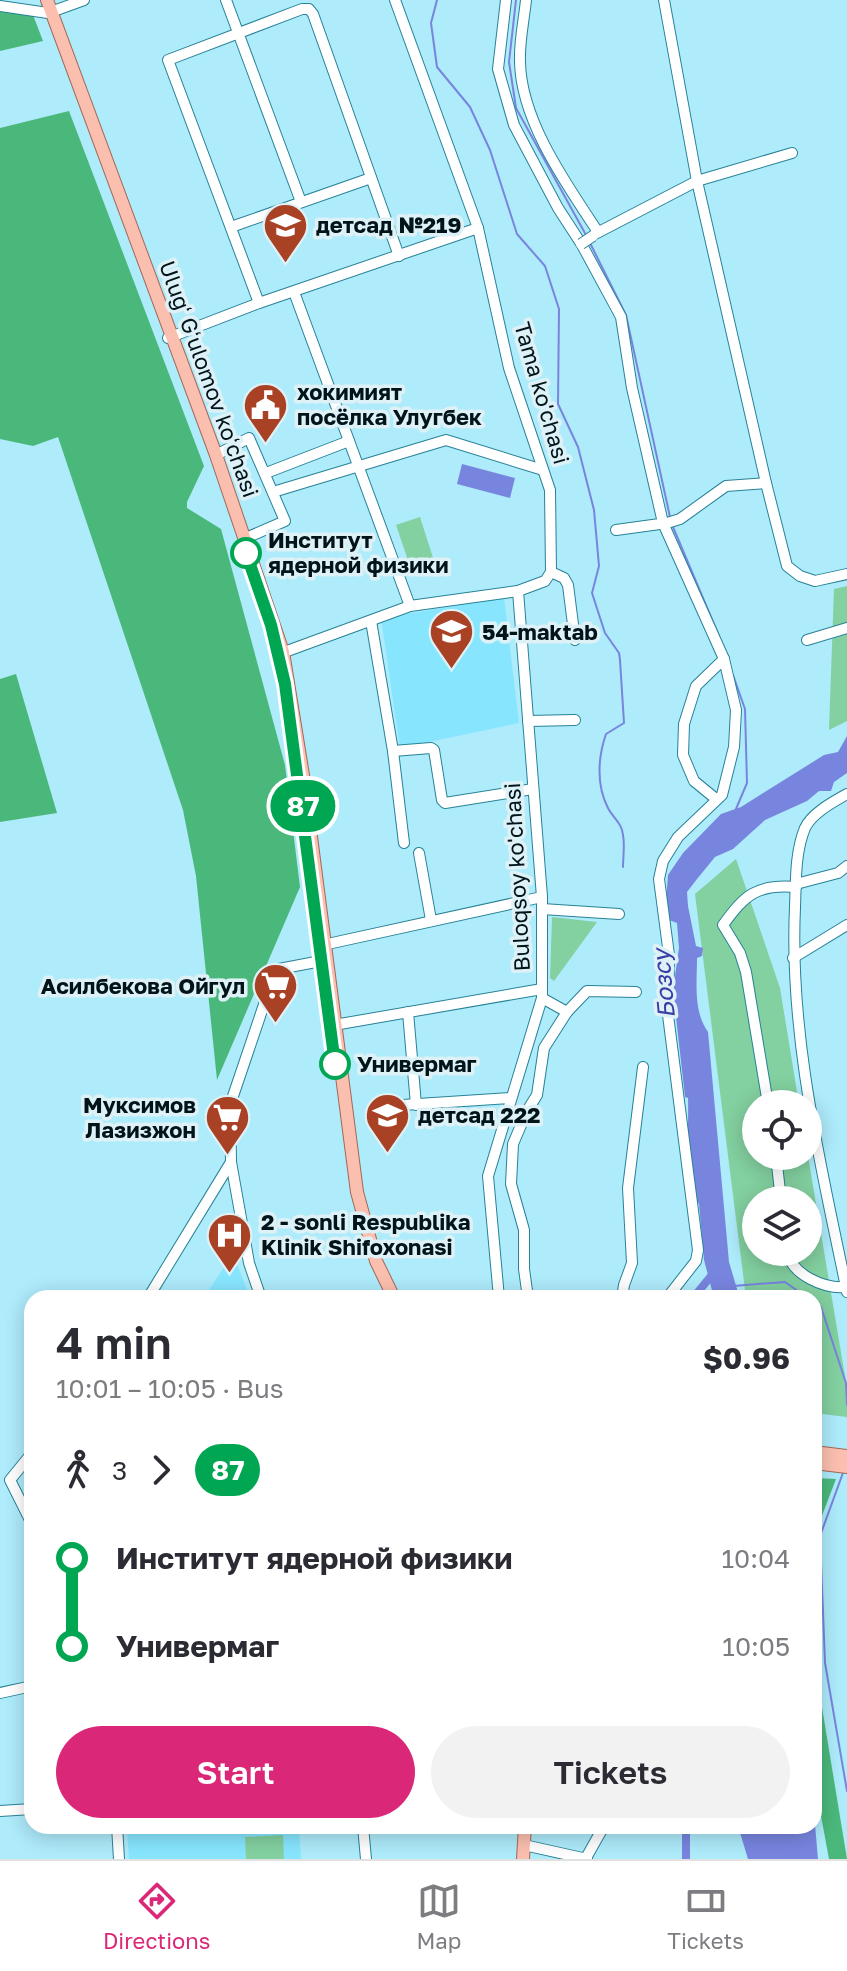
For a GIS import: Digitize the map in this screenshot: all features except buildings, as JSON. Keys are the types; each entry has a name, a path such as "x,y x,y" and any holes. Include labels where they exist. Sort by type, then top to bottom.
{"main road":[{"name":"Ulugʻ Gʻulomov koʻchasi","path":"47,6 170,337 281,653 353,1193 372,1262 387,1290"},
{"name":"Ulugʻ Gʻulomov koʻchasi","path":"170,337 246,538 281,653 303,775 323,945 361,1210 388,1290"},
{"path":"822,1456 847,1467"},
{"path":"822,1462 847,1456"}],"street":[{"path":"0,6 47,6 84,0"},
{"path":"226,0 301,202"},
{"name":"Tama ko'chasi","path":"395,0 478,228 509,368 550,490 551,572"},
{"path":"506,0 498,69 514,125 621,317 632,388 665,523 724,659 736,710 734,747 722,795 678,837 663,861 659,879 669,955 668,1015 698,1250 696,1261 673,1290"},
{"path":"526,0 520,64 527,101 561,175 595,234"},
{"path":"664,0 697,181 787,566 800,576 815,581 847,574"},
{"path":"259,303 168,60 302,9 311,11 399,256"},
{"path":"582,244 595,234 697,181 792,153"},
{"path":"231,227 371,178"},
{"path":"170,337 478,228"},
{"path":"294,292 410,606"},
{"path":"216,455 249,438 285,521 246,538"},
{"path":"273,492 446,440 543,470"},
{"path":"266,473 349,441"},
{"path":"616,530 680,519 726,486 766,483"},
{"path":"281,653 410,606 518,591 545,581 551,572 564,578 568,585 575,640"},
{"name":"Buloqsoy ko'chasi","path":"498,1290 488,1176 542,994 542,903 518,591"},
{"path":"371,621 393,751 404,843"},
{"path":"807,640 847,628"},
{"path":"716,799 694,781 683,755 684,724 696,686 724,659"},
{"path":"528,721 575,720"},
{"path":"393,751 434,750 445,803 533,789"},
{"path":"794,1266 800,1273 846,1290 799,1041 793,958 797,859 806,826 827,806 847,794"},
{"path":"419,853 431,920"},
{"path":"766,1090 746,972 740,953 723,925 738,905 763,887 796,886 838,873 847,866"},
{"path":"323,945 431,920 542,903 619,914"},
{"path":"793,958 847,925"},
{"path":"258,1290 249,1263 231,1162 231,1100 275,972 321,961"},
{"path":"527,1290 524,1230 511,1184 510,1167 518,1130 537,1095 544,1048 567,1012 587,991 636,992"},
{"path":"334,1025 542,994 567,1012"},
{"path":"408,1012 416,1105"},
{"path":"623,1290 632,1263 628,1188 643,1067"},
{"path":"387,1106 511,1098"},
{"path":"153,1290 231,1162"},
{"path":"24,1463 10,1480 24,1508"},
{"path":"0,1693 24,1688"},
{"path":"0,1811 24,1810"},
{"path":"117,1834 119,1859"},
{"path":"364,1834 366,1859"},
{"path":"523,1852 586,1859 600,1834"}],"shaded area":[{"name":"54-maktab","path":"504,598 519,723 400,748 381,618"},
{"name":"2 - sonli Respublika Klinik Shifoxonasi","path":"233,1253 247,1290 209,1290"},
{"path":"127,1834 299,1834 301,1859 129,1859"}],"green space":[{"path":"0,10 33,15 43,41 0,51"},
{"path":"69,111 204,466 187,508 221,529 285,765 300,887 217,1080 196,876 183,810 58,437 33,446 0,439 0,128"},
{"path":"420,517 434,561 411,569 396,525"},
{"path":"847,586 847,721 829,730 834,589"},
{"path":"16,674 57,813 0,822 0,679"},
{"path":"736,859 780,988 797,1090 742,1090 742,1170 810,1170 813,1186 742,1186 742,1266 822,1266 822,1239 847,1388 847,1417 822,1414 822,1290 745,1290 695,894"},
{"path":"552,917 597,922 554,981 550,978"},
{"path":"822,1478 836,1479 822,1516"},
{"path":"822,1707 847,1859 829,1859 822,1821"},
{"path":"283,1835 284,1859 246,1859 245,1837"}],"water":[{"path":"462,464 515,478 510,498 457,484"},
{"name":"Бозсу","path":"847,736 847,773 834,782 831,791 819,791 807,801 765,820 733,849 715,857 687,892 696,946 703,948 702,956 697,958 697,996 700,1015 708,1032 729,1262 737,1289 712,1290 704,1260 699,1204 689,1168 688,1098 685,1097 673,990 679,948 677,923 669,920 666,901 668,875 683,853 721,814 741,807 824,755 838,752"},
{"path":"740,1834 816,1834 818,1859 748,1859"}],"waterway":[{"path":"437,0 431,23 437,67 470,107 490,150 517,234 545,266 559,309 558,404 578,447 594,510 599,566 592,593 605,633 619,653 620,660 624,723 606,734 600,771 604,799 622,831 623,867"},
{"path":"516,0 509,62 516,108 586,235"},
{"path":"589,241 626,315 670,517"},
{"path":"673,527 719,636"},
{"path":"733,675 745,709 747,783 736,809"},
{"path":"700,1290 716,1270"},
{"path":"733,1286 785,1282 796,1290"},
{"path":"822,1310 846,1383 847,1405"},
{"path":"822,1530 844,1470"},
{"path":"822,1587 825,1663 847,1791"},
{"path":"686,1834 686,1859"}],"bus line":[{"name":"87","path":"246,553 271,625 285,684 335,1064"}],"place":[{"name":"детсад №219","path":"285,264"},
{"name":"хокимият посёлка Улугбек","path":"266,444"},
{"name":"Институт ядерной физики","path":"246,553"},
{"name":"54-maktab","path":"451,671"},
{"name":"Асилбекова Ойгул","path":"276,1025"},
{"name":"Универмаг","path":"335,1064"},
{"name":"детсад 222","path":"387,1154"},
{"name":"Муксимов Лазизжон","path":"227,1157"},
{"name":"2 - sonli Respublika Klinik Shifoxonasi","path":"230,1274"}]}
